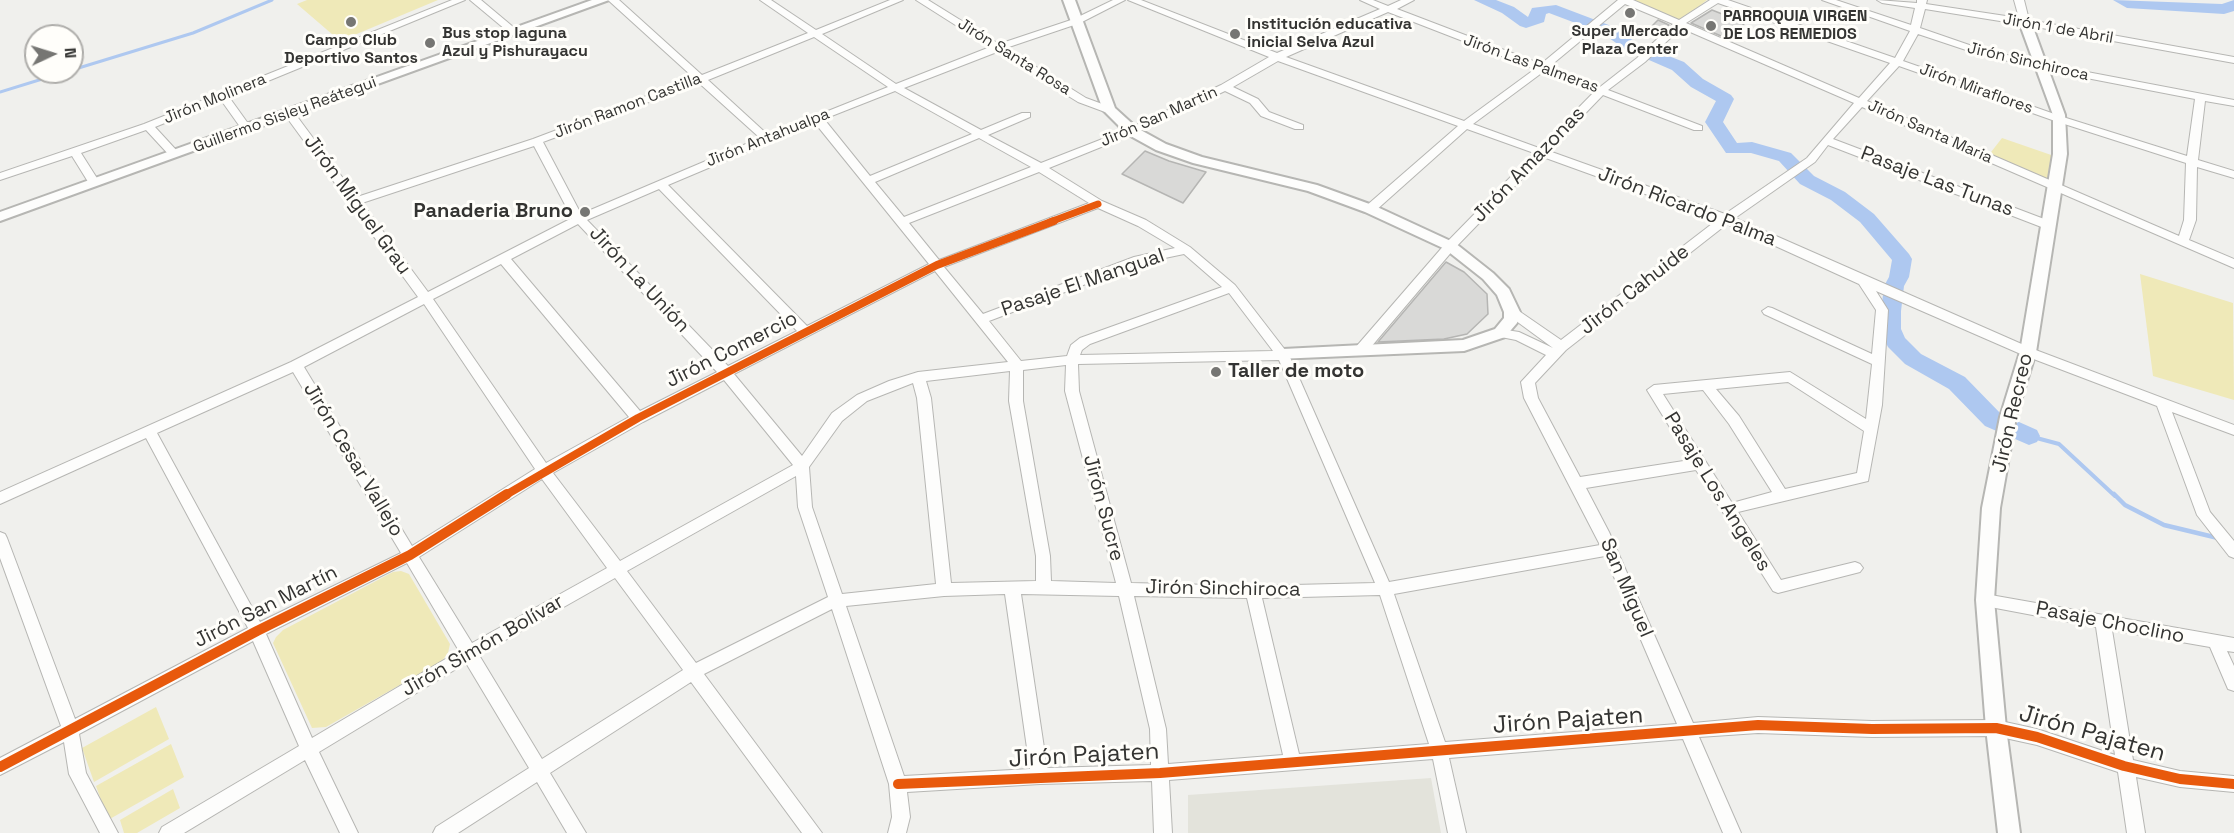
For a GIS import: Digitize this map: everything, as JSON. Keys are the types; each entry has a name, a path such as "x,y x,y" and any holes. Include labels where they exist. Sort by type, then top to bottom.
{"main road":[{"name":"Guillermo Sisley Reátegui","path":"0,217 603,0"},
{"path":"1069,0 1108,110 1132,131 1161,147 1198,160 1312,188 1370,209 1450,246 1496,284 1504,293 1512,312 1512,319 1500,333 1464,345 1283,355"},
{"name":"Jirón Recreo","path":"2009,833 1996,728 1985,600 1991,508 2004,451 2008,417 2028,352 2060,154 2059,119 2025,22"}],"street":[{"name":"Jirón Molinera","path":"0,177 76,153 148,126 459,0"},
{"path":"475,0 515,33"},
{"path":"613,0 767,139"},
{"path":"765,0 896,88 1041,168 1098,204 1142,223 1185,250 1231,288 1283,355 1385,589 1439,749 1457,833"},
{"name":"Jirón Ramon Castilla","path":"354,202 537,141 898,0"},
{"name":"Jirón Santa Rosa","path":"921,0 1082,100 1108,110"},
{"name":"Jirón Antahualpa","path":"0,498 296,365 581,218 818,118 1000,47 1077,21 1120,0"},
{"name":"Jirón Ricardo Palma","path":"1133,0 1277,57 1726,219 2028,352 2234,430"},
{"name":"Jirón Las Palmeras","path":"1365,0 1698,128"},
{"name":"Jirón San Martin","path":"902,222 1132,131 1225,87 1277,57 1409,0"},
{"path":"1370,209 1465,125 1541,69 1624,0"},
{"name":"Jirón Santa Maria","path":"1624,0 2234,264"},
{"name":"Jirón Amazonas","path":"1360,351 1450,246 1602,90 1641,60 1680,23 1718,0"},
{"name":"Jirón Miraflores","path":"1718,0 2059,119 2234,175"},
{"name":"Jirón Sinchiroca","path":"1827,0 1960,46 2040,66 2234,103"},
{"name":"Jirón 1 de Abril","path":"1882,0 1920,3 2234,61"},
{"name":"Jirón Recreo","path":"2019,0 2025,22"},
{"name":"Jirón Cahuide","path":"1558,350 1726,219 1811,160 1826,140 1898,61 1915,31 1920,3"},
{"path":"1225,87 1254,101 1265,114 1299,127"},
{"path":"223,96 247,129"},
{"path":"2183,241 2190,220 2192,161 2200,98"},
{"name":"Jirón Miguel Grau","path":"289,113 425,297 544,471 813,833"},
{"path":"869,181 1026,115"},
{"path":"818,118 1017,364 1016,401 1043,556 1044,586"},
{"path":"148,126 174,154"},
{"name":"Pasaje Las Tunas","path":"1826,140 2048,225"},
{"name":"Jirón La Unión","path":"537,141 569,205 726,373 802,466"},
{"path":"76,153 94,183"},
{"path":"660,183 806,333"},
{"name":"Jirón Comercio","path":"544,471 638,418 937,265 1098,204"},
{"name":"Pasaje El Mangual","path":"981,319 1138,260 1185,250"},
{"path":"503,258 638,418"},
{"path":"1729,509 1863,477 1871,429 1882,308 1863,281"},
{"path":"1072,360 1076,348 1085,341 1231,288"},
{"path":"1768,311 1877,361"},
{"path":"1512,312 1558,350"},
{"path":"1500,333 1519,336 1558,350"},
{"name":"San Miguel","path":"1558,350 1530,377 1528,390 1610,549 1732,833"},
{"path":"897,833 901,817 898,784 834,601 805,507 802,466 837,417 862,398 918,377 1017,364 1072,360 1283,355"},
{"name":"Jirón Sucre","path":"1072,360 1072,391 1125,588 1158,729 1163,833"},
{"name":"Jirón Cesar Vallejo","path":"296,365 577,833"},
{"path":"918,377 924,398 944,590"},
{"path":"1706,385 1790,377 1871,429"},
{"path":"1706,385 1734,420 1781,495"},
{"name":"Pasaje Los Angeles","path":"1706,385 1654,390 1778,587 1856,568"},
{"path":"2163,405 2204,515 2234,552"},
{"path":"150,432 257,631 309,750 349,833"},
{"path":"1575,484 1699,464"},
{"name":"Jirón Simón Bolívar","path":"168,833 469,653 802,466"},
{"name":"Jirón San Martín","path":"0,767 257,631 410,555 544,471"},
{"path":"0,538 69,729 78,774 110,833"},
{"name":"Jirón Sinchiroca","path":"834,601 944,590 1044,586 1253,592 1385,589 1610,549"},
{"path":"1012,587 1040,776"},
{"path":"1253,592 1293,763"},
{"name":"Pasaje Choclino","path":"1985,600 2234,645"},
{"path":"442,833 693,672 834,601"},
{"path":"2103,622 2136,833"},
{"path":"2215,642 2234,684"},
{"name":"Jirón Pajaten","path":"898,784 1040,776 1160,773 1758,725 1872,729 1996,728 2037,737 2124,766 2180,779 2234,784"}],"shaded area":[{"name":"Campo Club Deportivo Santos","path":"307,0 438,0 340,41 297,4"},
{"path":"1633,0 1707,0 1680,21"},
{"path":"2002,138 2057,157 2054,185 1988,156"},
{"path":"2140,274 2233,303 2234,400 2153,376"},
{"path":"401,571 409,574 450,644 448,653 442,661 326,727 312,728 273,643 276,637 283,630 393,572"},
{"path":"156,707 169,739 94,782 82,748"},
{"path":"171,744 184,777 108,820 96,786"},
{"path":"1431,778 1441,833 1188,833 1188,795"},
{"path":"173,789 180,808 137,833 124,833 120,820"}],"building":[{"name":"PARROQUIA VIRGEN DE LOS REMEDIOS","path":"1712,10 1745,23 1728,39 1691,23"},
{"path":"1658,20 1669,25 1656,37 1645,33"},
{"path":"1145,151 1206,172 1183,203 1122,174"},
{"path":"1446,262 1464,272 1487,294 1488,314 1467,334 1444,339 1378,342"}],"waterway":[{"path":"84,66 193,33 272,0"},
{"path":"1482,0 1508,10 1526,23 1538,19 1538,11 1550,8 1608,30 1632,47 1678,66 1697,83 1725,99 1714,122 1717,130 1732,149 1752,147 1785,157 1807,180 1838,196 1867,218 1902,259 1899,265 1899,277 1894,286 1891,311 1890,329 1896,342 1913,359 1957,383 1993,420 2029,436"},
{"path":"2121,0 2127,3 2224,9 2234,5"},
{"path":"0,92 26,84"},
{"path":"2029,436 2059,444 2115,496"},
{"path":"2114,494 2125,505 2164,525 2218,538"}],"cycle path":[{"path":"0,767 257,631 410,555 544,471 638,418 937,265 1098,204"},
{"path":"898,784 1040,776 1160,773 1758,725 1872,729 1996,728 2037,737 2124,766 2180,779 2234,784"}],"place":[{"name":"Super Mercado Plaza Center","path":"1630,13"},
{"name":"Campo Club Deportivo Santos","path":"351,22"},
{"name":"PARROQUIA VIRGEN DE LOS REMEDIOS","path":"1711,26"},
{"name":"Institución educativa inicial Selva Azul","path":"1235,34"},
{"name":"Bus stop laguna Azul y Pishurayacu","path":"430,43"},
{"name":"Panaderia Bruno","path":"585,212"},
{"name":"Taller de moto","path":"1216,372"}]}
